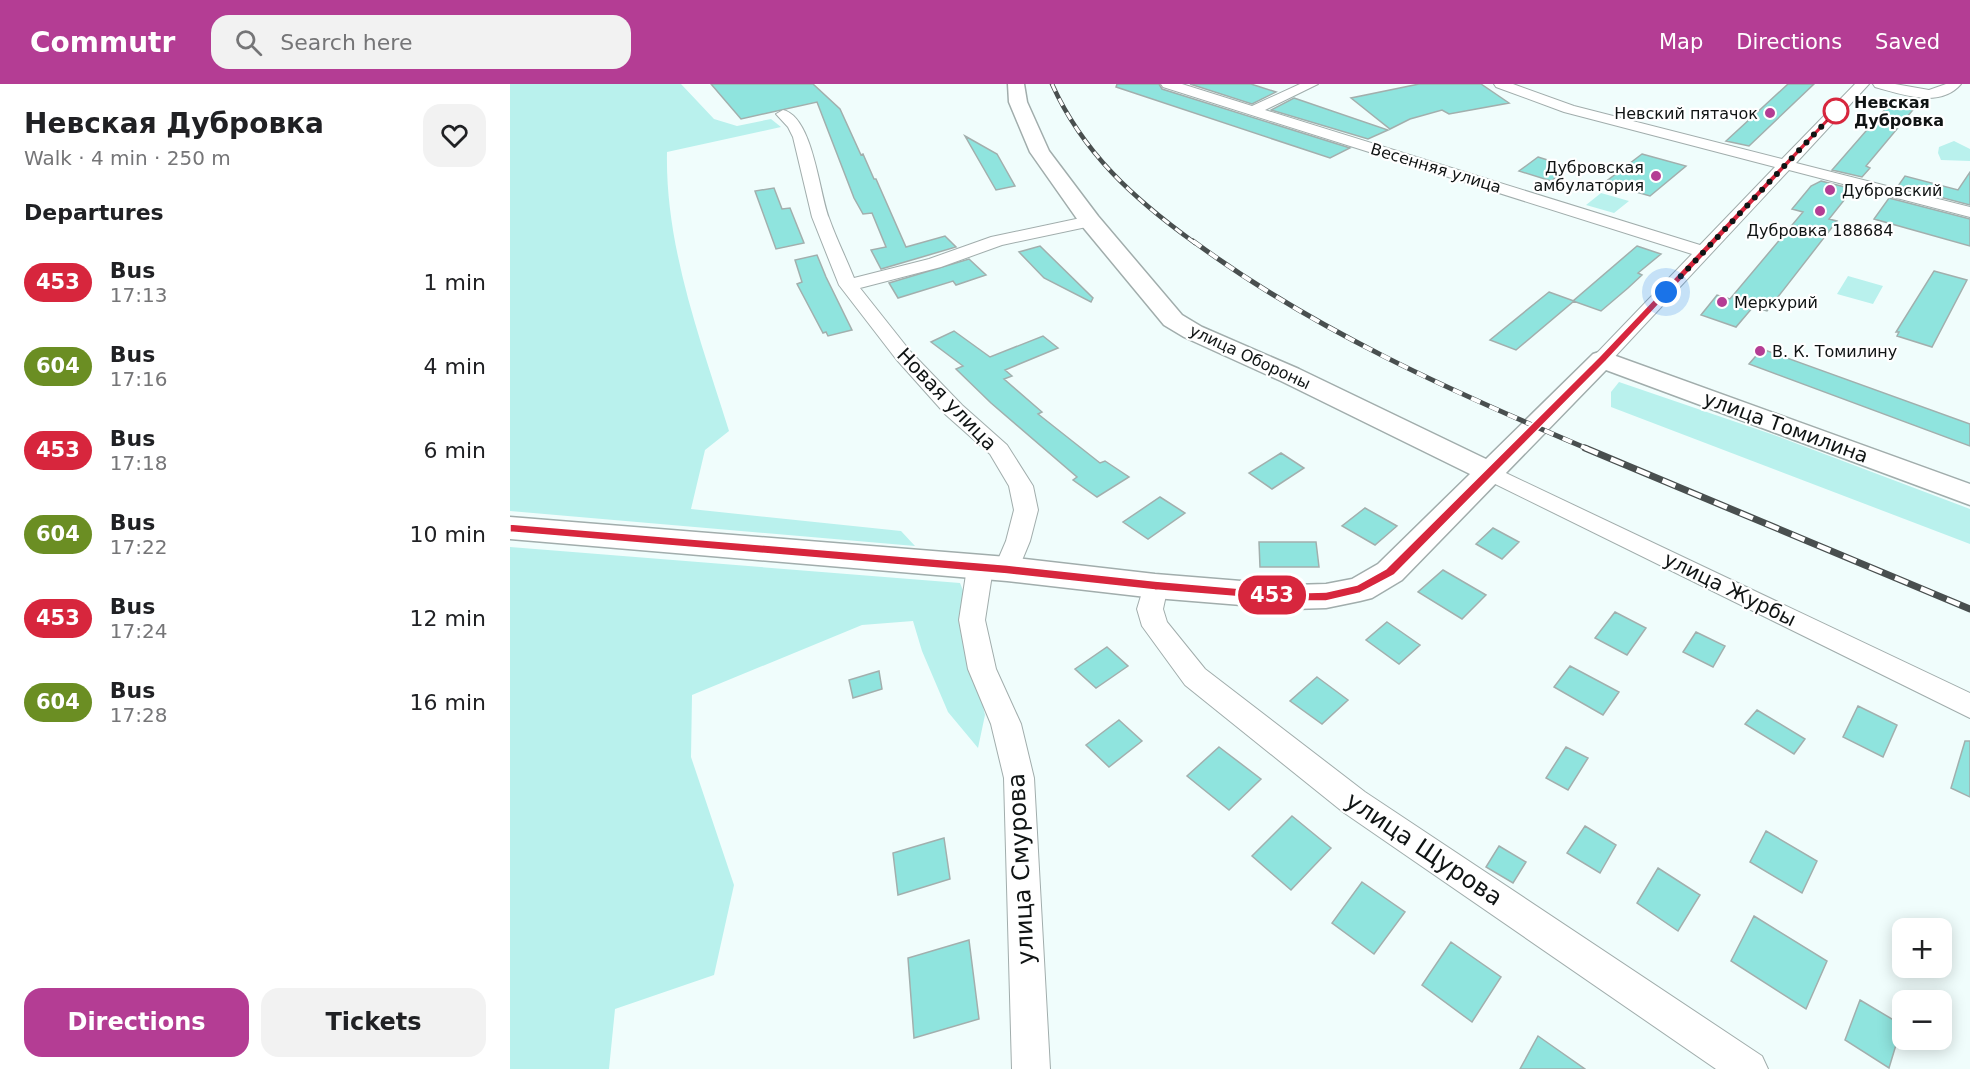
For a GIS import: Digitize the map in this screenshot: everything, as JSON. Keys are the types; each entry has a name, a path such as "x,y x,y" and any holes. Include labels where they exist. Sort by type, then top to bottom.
{"street":[{"name":"улица Обороны","path":"1016,84 1018,102 1040,152 1090,221 1173,320 1193,332 1290,375 1489,472"},
{"name":"Весенняя улица","path":"1168,84 1703,252"},
{"path":"1252,111 1311,84"},
{"path":"1501,84 1569,109 1970,212"},
{"path":"510,528 1292,597 1326,597 1360,589 1390,572 1602,359 1862,84"},
{"path":"1880,84 1930,93 1942,92 1954,84"},
{"name":"Новая улица","path":"783,114 794,125 800,137 820,217 848,285 903,355 954,410 999,450 1021,486 1026,510 1018,541 994,569"},
{"path":"848,285 934,263 997,241 1090,221"},
{"name":"улица Томилина","path":"1602,359 1970,495"},
{"name":"улица Журбы","path":"1489,472 1970,706"},
{"name":"улица Смурова","path":"994,569 972,620 982,669 1006,724 1019,778 1031,1069"},
{"name":"улица Щурова","path":"1155,586 1150,609 1155,626 1195,677 1354,802 1749,1069"}],"shaded area":[{"path":"510,84 681,84 714,119 737,126 771,119 781,127 667,152 668,188 678,258 729,431 705,450 691,509 901,531 915,546 510,511"},
{"path":"1954,141 1970,149 1970,161 1941,160 1938,153 1939,147"},
{"path":"1601,193 1629,201 1614,213 1586,205"},
{"path":"1848,276 1883,286 1873,304 1837,294"},
{"path":"1619,382 1774,435 1970,509 1970,544 1611,407 1611,392"},
{"path":"510,547 960,583 966,598 964,626 985,715 978,748 948,712 922,651 913,621 862,625 692,695 691,757 734,885 714,975 615,1009 609,1069 510,1069"}],"building":[{"path":"711,84 813,84 840,109 861,155 863,154 876,179 906,247 945,236 956,247 881,269 871,250 886,247 872,213 863,214 854,198 817,102 741,119"},
{"path":"1117,84 1159,84 1162,89 1350,148 1330,158 1116,87"},
{"path":"1190,84 1251,84 1276,92 1252,104"},
{"path":"1419,84 1481,84 1509,103 1449,114 1442,110 1410,119 1390,129 1351,98"},
{"path":"1788,84 1814,84 1749,146 1726,141"},
{"path":"1294,98 1388,130 1368,139 1271,110"},
{"path":"1893,100 1917,105 1866,166 1870,168 1862,177 1832,170"},
{"path":"965,136 997,154 1015,186 996,190"},
{"name":"Дубровская амбулатория","path":"1642,154 1686,166 1650,196 1604,183"},
{"path":"1538,157 1570,167 1551,181 1519,171"},
{"path":"1970,172 1970,205 1898,186 1905,176 1958,190"},
{"path":"1821,181 1853,189 1829,219 1837,221 1767,311 1753,307 1736,327 1701,315 1717,295 1730,299 1803,212 1792,209 1811,186"},
{"path":"774,188 782,209 790,208 804,243 776,249 755,191"},
{"path":"1889,198 1970,219 1970,246 1874,219"},
{"path":"1040,246 1093,298 1091,302 1044,278 1019,252"},
{"path":"1637,246 1661,254 1638,273 1642,275 1628,288 1601,311 1573,301"},
{"path":"817,255 852,330 828,336 826,332 823,333 797,284 802,282 795,260"},
{"path":"969,259 986,275 956,285 953,281 898,298 889,283"},
{"path":"1934,271 1967,280 1932,347 1897,336 1899,332 1896,332"},
{"path":"1549,292 1574,301 1516,350 1490,340"},
{"path":"954,331 990,357 1043,336 1058,348 1005,370 1012,376 1004,379 1042,412 1038,414 1100,463 1105,461 1129,477 1097,497 1073,480 1077,477 991,403 956,369 963,366 931,342"},
{"path":"1762,349 1970,424 1970,446 1749,364"},
{"path":"1281,453 1304,468 1272,489 1249,473"},
{"path":"1160,497 1185,513 1148,539 1123,522"},
{"path":"1365,508 1397,526 1375,545 1342,526"},
{"path":"1493,528 1519,542 1502,559 1476,544"},
{"path":"1259,542 1316,542 1319,567 1260,567"},
{"path":"1443,570 1486,595 1462,619 1418,592"},
{"path":"1615,612 1646,628 1627,655 1595,638"},
{"path":"1387,622 1420,645 1399,664 1366,640"},
{"path":"1696,632 1725,646 1713,667 1683,652"},
{"path":"1107,647 1128,666 1096,688 1075,669"},
{"path":"1570,666 1619,692 1603,715 1554,687"},
{"path":"879,671 882,689 853,698 849,680"},
{"path":"1317,677 1348,700 1322,724 1290,701"},
{"path":"1858,706 1897,725 1883,757 1843,737"},
{"path":"1757,710 1805,739 1794,754 1745,724"},
{"path":"1119,720 1142,741 1109,767 1086,745"},
{"path":"1965,741 1970,741 1970,797 1951,788"},
{"path":"1219,747 1261,779 1229,810 1187,776"},
{"path":"1566,747 1588,758 1568,790 1546,778"},
{"path":"1292,816 1331,848 1291,890 1252,856"},
{"path":"1585,826 1616,845 1600,873 1567,853"},
{"path":"1766,831 1817,861 1802,893 1750,862"},
{"path":"944,838 950,879 898,895 893,853"},
{"path":"1499,846 1526,862 1513,883 1486,867"},
{"path":"1658,868 1700,895 1678,931 1637,903"},
{"path":"1362,882 1405,912 1374,954 1332,923"},
{"path":"1754,916 1827,961 1806,1009 1731,961"},
{"path":"969,940 979,1019 914,1038 908,958"},
{"path":"1451,942 1501,977 1472,1022 1422,985"},
{"path":"1860,1000 1892,1019 1892,1050 1894,1050 1889,1068 1845,1040"},
{"path":"1538,1036 1585,1069 1520,1069"}],"railway":[{"path":"1052,84 1079,132 1112,173 1151,209 1195,243"},
{"path":"1193,241 1286,303 1384,357 1485,405 1588,449"},
{"path":"1585,448 1970,609"}],"bus line":[{"name":"453","path":"510,528 1007,569 1155,586 1292,597 1326,597 1360,589 1390,572 1602,359 1836,111"}],"place":[{"name":"Невская Дубровка","path":"1836,111"},
{"name":"Невский пятачок","path":"1770,113"},
{"name":"Дубровская амбулатория","path":"1656,176"},
{"name":"Дубровский","path":"1830,190"},
{"name":"Дубровка 188684","path":"1820,211"},
{"name":"Меркурий","path":"1722,302"},
{"name":"В. К. Томилину","path":"1760,351"}],"route":[{"path":"1666,292 1836,111"}]}
